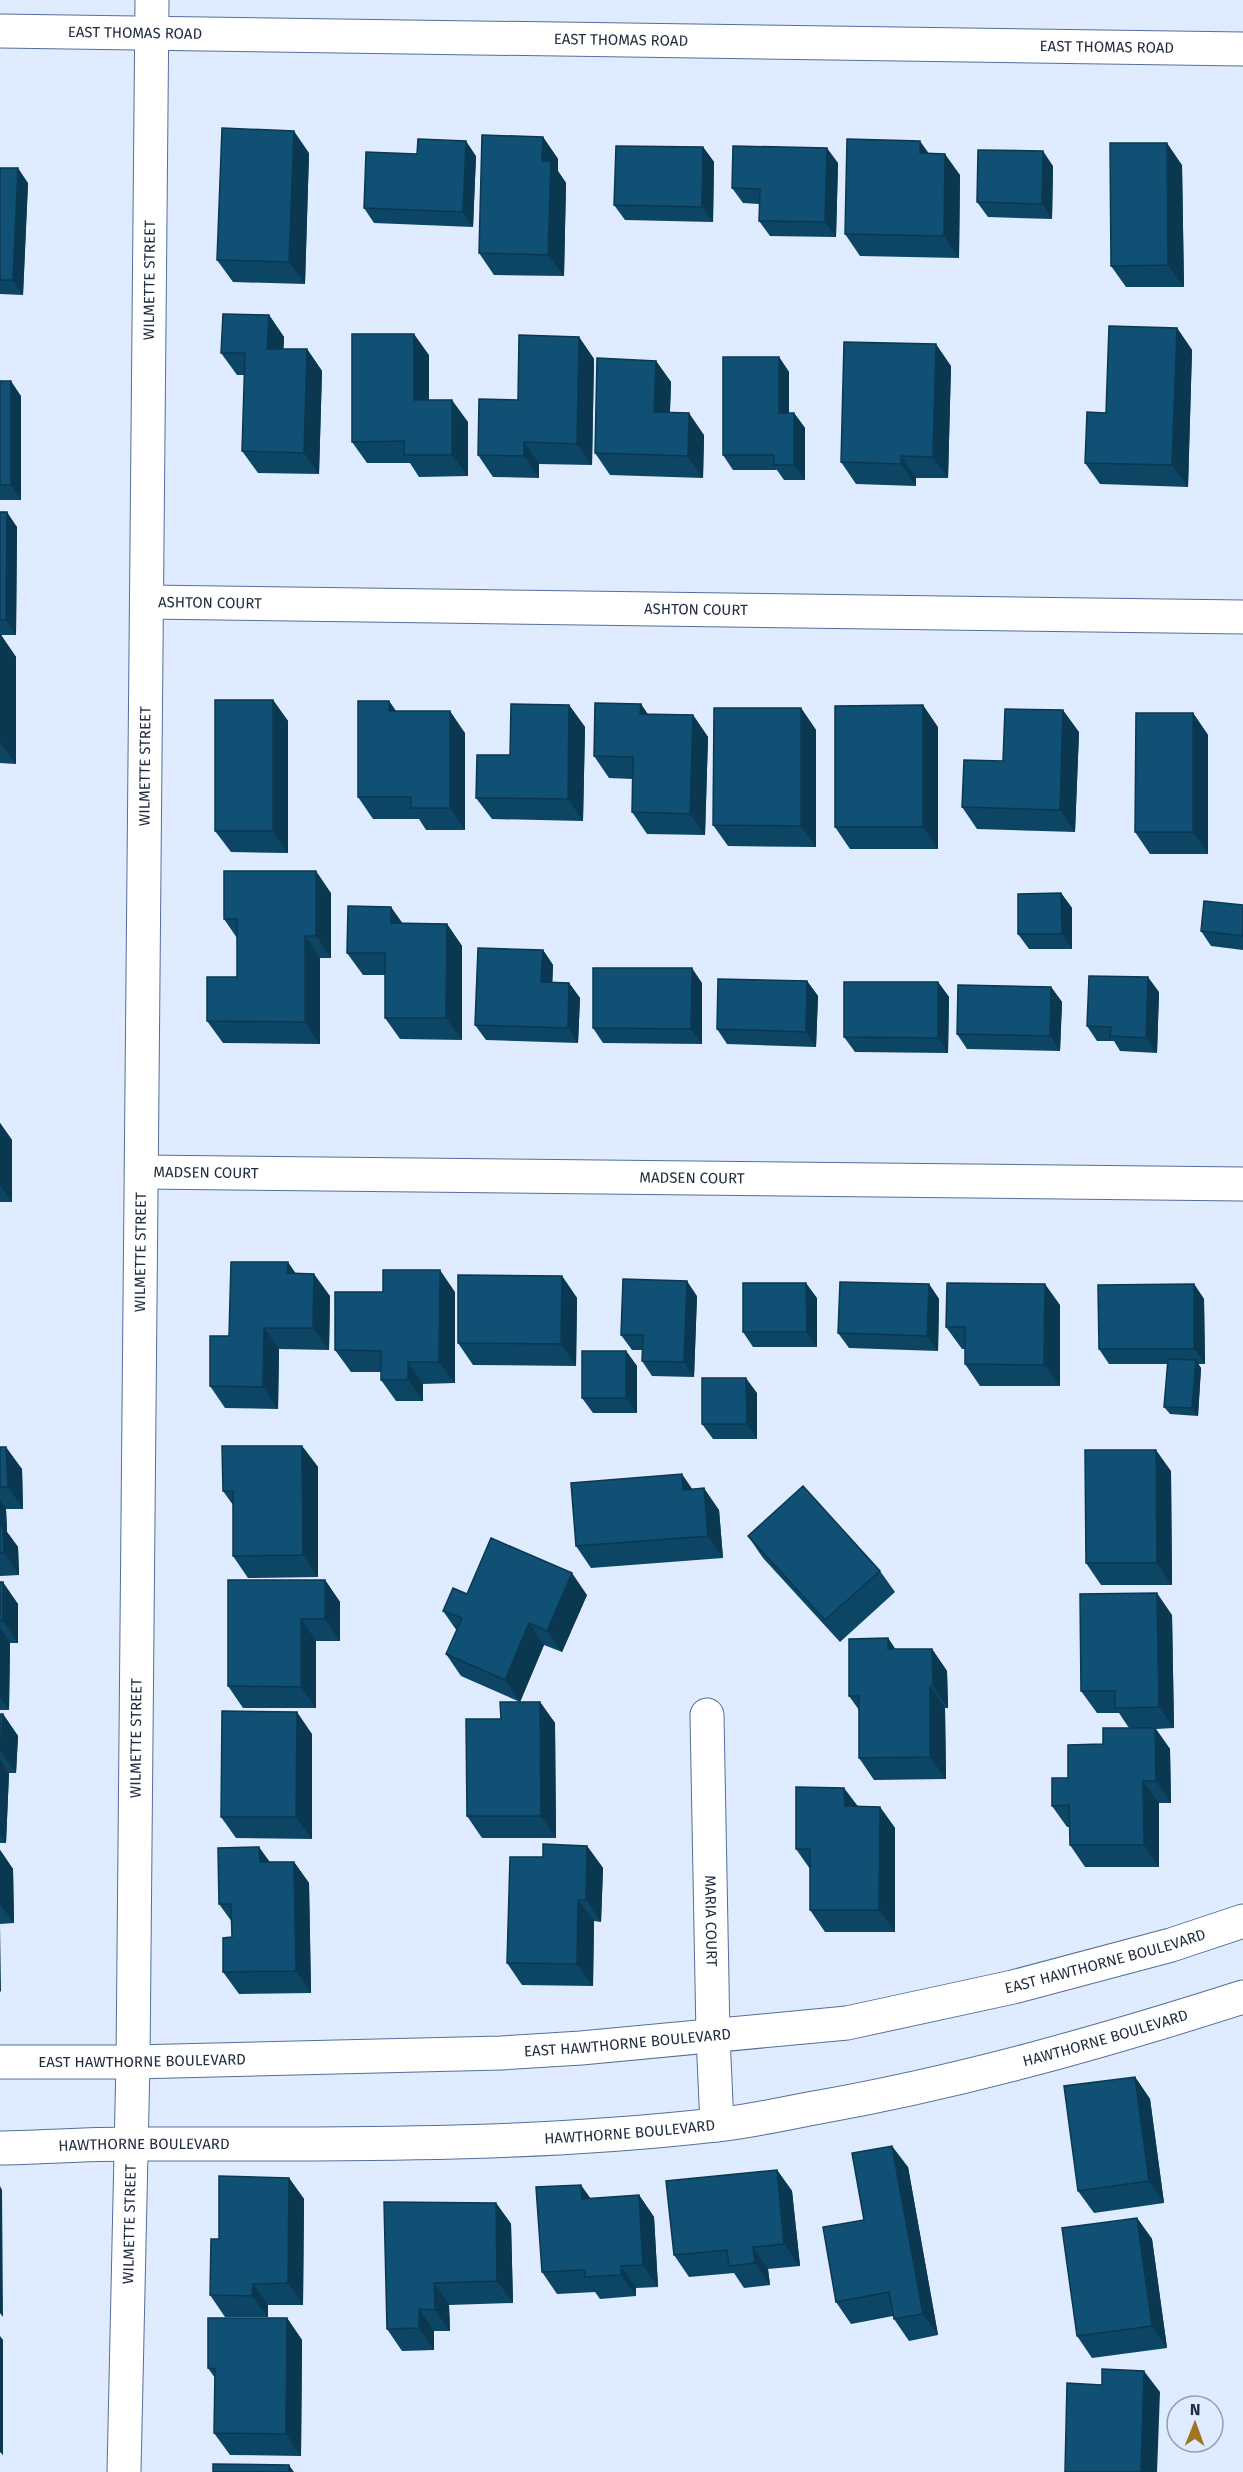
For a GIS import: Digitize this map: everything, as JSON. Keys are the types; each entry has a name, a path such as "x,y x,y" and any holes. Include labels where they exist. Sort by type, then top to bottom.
{"street":[{"name":"WILMETTE STREET","path":"124,2472 133,2062 152,0"},
{"name":"EAST THOMAS ROAD","path":"0,31 1243,49"},
{"name":"ASHTON COURT","path":"148,602 1243,617"},
{"name":"MADSEN COURT","path":"142,1172 1243,1184"},
{"name":"MARIA COURT","path":"707,1715 713,2036 717,2125"},
{"name":"EAST HAWTHORNE BOULEVARD","path":"0,2062 133,2062 501,2053 847,2023 1013,1987 1171,1945 1243,1921"},
{"name":"HAWTHORNE BOULEVARD","path":"0,2148 130,2144 481,2142 564,2138 717,2125 893,2094 995,2070 1118,2036 1243,1997"}],"building":[{"path":"222,128 294,131 289,262 217,260"},
{"path":"482,135 543,137 542,161 551,161 548,255 479,253"},
{"path":"418,139 466,141 463,212 364,208 366,152 417,154"},
{"path":"847,139 920,141 920,153 945,154 944,236 845,234"},
{"path":"1110,143 1167,143 1168,265 1111,266"},
{"path":"616,146 703,147 702,207 614,205"},
{"path":"733,146 827,148 825,222 759,221 760,189 732,188"},
{"path":"978,150 1043,151 1042,204 977,202"},
{"path":"0,168 18,168 13,280 0,280"},
{"path":"223,314 269,315 267,349 307,349 304,453 242,451 245,353 221,353"},
{"path":"1109,326 1177,328 1172,465 1085,463 1087,412 1106,413"},
{"path":"352,334 414,334 414,400 452,400 452,455 404,455 404,441 352,442"},
{"path":"519,335 579,337 577,444 524,442 524,456 478,455 479,399 518,400"},
{"path":"844,342 936,344 933,457 901,456 901,464 841,462"},
{"path":"723,357 779,357 779,413 794,413 794,465 774,465 774,455 723,455"},
{"path":"597,358 656,361 654,412 689,413 688,456 595,453"},
{"path":"0,381 11,381 11,485 0,485"},
{"path":"0,512 7,512 6,620 0,620"},
{"path":"0,635 1,635 0,742"},
{"path":"215,700 273,700 273,831 215,831"},
{"path":"358,701 389,701 389,711 450,711 450,808 411,808 411,797 358,797"},
{"path":"595,703 641,704 640,714 693,715 690,814 632,812 633,757 594,756"},
{"path":"511,704 569,705 568,799 476,798 477,755 510,755"},
{"path":"923,705 923,827 835,827 835,706"},
{"path":"714,708 801,708 801,826 713,825"},
{"path":"1005,709 1063,710 1060,810 962,807 964,760 1003,761"},
{"path":"1136,713 1193,713 1193,832 1135,832"},
{"path":"224,871 316,871 316,936 305,936 305,1022 207,1021 207,977 237,977 237,919 224,919"},
{"path":"1061,893 1062,934 1018,934 1018,894"},
{"path":"1204,901 1243,905 1243,936 1201,931"},
{"path":"348,906 391,907 391,923 447,924 446,1018 385,1018 385,953 347,953"},
{"path":"478,948 543,950 541,982 569,983 568,1028 475,1025"},
{"path":"593,968 692,968 691,1029 593,1028"},
{"path":"1089,976 1148,977 1146,1038 1110,1036 1111,1027 1087,1026"},
{"path":"718,979 807,981 806,1032 717,1029"},
{"path":"844,982 938,982 938,1038 844,1037"},
{"path":"958,985 1051,987 1050,1036 957,1034"},
{"path":"231,1262 288,1262 287,1273 314,1274 313,1328 264,1328 263,1387 210,1386 210,1336 229,1336"},
{"path":"383,1270 440,1270 439,1362 408,1362 408,1380 381,1380 381,1351 335,1350 335,1292 383,1292"},
{"path":"458,1275 562,1276 561,1344 458,1343"},
{"path":"623,1279 687,1281 684,1362 642,1361 643,1335 621,1335"},
{"path":"840,1282 929,1284 927,1336 838,1333"},
{"path":"743,1283 806,1283 807,1332 743,1332"},
{"path":"947,1283 1045,1284 1044,1365 965,1364 965,1327 946,1327"},
{"path":"1194,1284 1194,1349 1099,1349 1098,1285"},
{"path":"582,1351 626,1351 626,1398 582,1398"},
{"path":"1168,1359 1196,1360 1192,1408 1164,1407"},
{"path":"702,1378 746,1378 747,1424 702,1424"},
{"path":"222,1446 302,1446 303,1555 233,1556 233,1491 223,1491"},
{"path":"0,1447 6,1447 8,1487 0,1487"},
{"path":"1085,1450 1156,1450 1157,1563 1086,1563"},
{"path":"682,1474 683,1490 704,1488 708,1536 576,1546 571,1483"},
{"path":"803,1486 880,1571 825,1620 748,1536"},
{"path":"3,1525 4,1553 0,1553 0,1526"},
{"path":"491,1538 572,1573 547,1631 529,1623 505,1680 446,1654 462,1618 443,1611 453,1588 467,1594"},
{"path":"228,1580 325,1580 325,1619 301,1619 301,1687 228,1686"},
{"path":"0,1582 3,1582 3,1621 0,1621"},
{"path":"1157,1593 1159,1707 1115,1708 1115,1691 1081,1691 1080,1594"},
{"path":"888,1638 888,1649 932,1649 930,1757 859,1758 859,1696 849,1696 849,1639"},
{"path":"500,1702 540,1702 541,1816 467,1816 466,1719 501,1719"},
{"path":"222,1711 297,1712 296,1817 221,1817"},
{"path":"0,1714 3,1714 1,1751 0,1751"},
{"path":"1103,1728 1155,1728 1156,1781 1143,1781 1144,1845 1070,1845 1069,1805 1052,1806 1052,1778 1068,1778 1068,1745 1103,1744"},
{"path":"796,1787 844,1788 845,1806 880,1807 879,1910 810,1910 810,1849 796,1849"},
{"path":"543,1844 587,1846 586,1900 578,1900 577,1964 507,1963 510,1857 543,1857"},
{"path":"259,1847 260,1862 294,1862 296,1971 223,1972 223,1938 232,1937 231,1904 219,1904 218,1848"},
{"path":"1135,2077 1149,2181 1078,2191 1064,2086"},
{"path":"892,2146 923,2314 894,2319 889,2292 836,2302 823,2227 864,2220 852,2153"},
{"path":"777,2170 784,2244 753,2247 755,2263 729,2266 727,2250 674,2255 666,2181"},
{"path":"219,2176 289,2178 288,2283 253,2284 252,2296 210,2295 211,2239 219,2239"},
{"path":"581,2185 582,2199 639,2195 643,2265 621,2266 621,2275 585,2277 585,2270 542,2272 536,2187"},
{"path":"384,2202 496,2203 497,2281 434,2283 435,2310 419,2309 419,2328 387,2329"},
{"path":"1137,2218 1152,2326 1077,2336 1062,2228"},
{"path":"208,2318 287,2318 286,2434 214,2433 215,2369 208,2368"},
{"path":"1102,2369 1144,2371 1141,2472 1065,2472 1067,2383 1102,2385"},
{"path":"213,2464 289,2465 289,2472 213,2472"}]}
